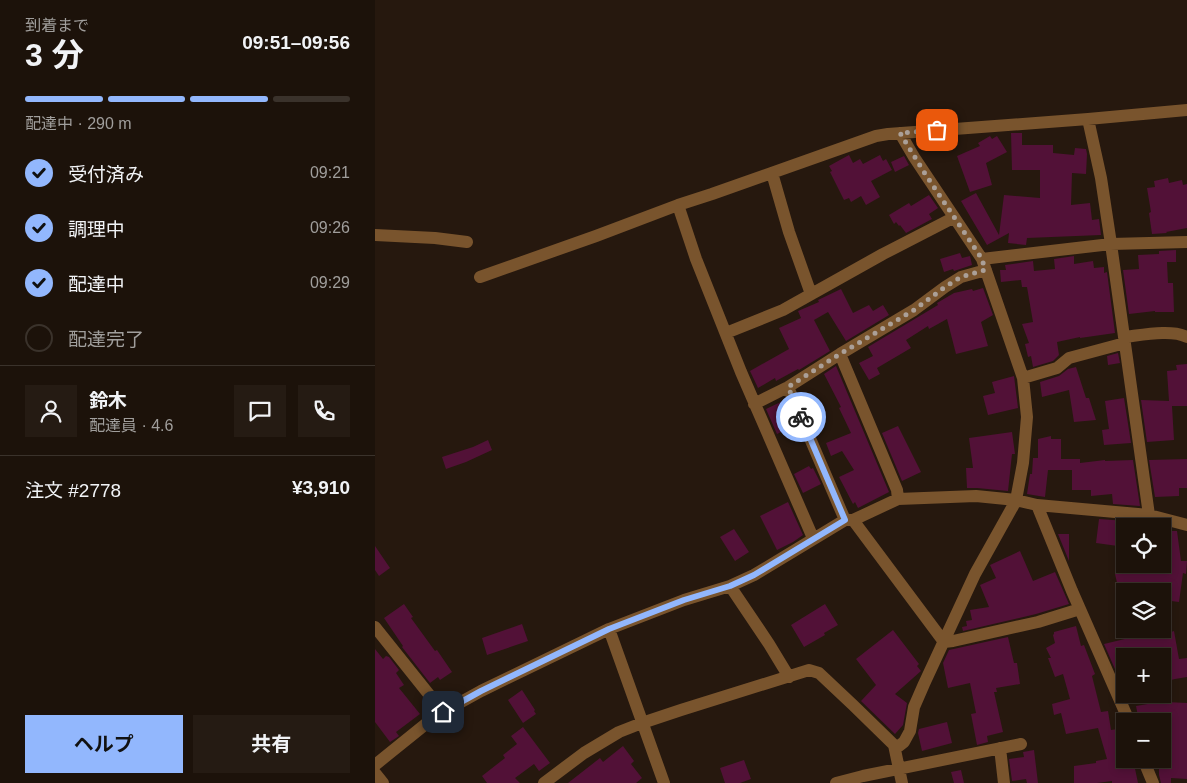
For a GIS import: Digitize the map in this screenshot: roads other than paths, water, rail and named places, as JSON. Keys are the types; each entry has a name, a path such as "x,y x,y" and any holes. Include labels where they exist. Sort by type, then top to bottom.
{"street":[{"path":"480,277 679,204 876,136 1187,110"},
{"path":"1088,119 1101,178 1149,516"},
{"path":"895,749 904,742 910,731 914,708 924,684 975,574 1016,500 1023,463 1027,416 1023,378 984,264 900,133"},
{"path":"772,173 789,232 811,294"},
{"path":"679,204 696,259 754,404 813,538"},
{"path":"726,333 783,310 883,254 953,218"},
{"path":"375,235 435,238 467,242"},
{"path":"754,404 788,387 914,310 945,287 984,264 1111,244 1187,242"},
{"path":"1023,378 1057,368 1069,358 1125,340 1167,333 1185,333"},
{"path":"840,354 897,490 898,500"},
{"path":"788,387 849,520 944,642"},
{"path":"375,765 443,712 481,691 609,629 684,600 730,586 754,575 813,538 849,520 898,500 976,496 1016,500 1037,505 1149,516 1187,525"},
{"path":"1037,505 1126,713"},
{"path":"730,586 789,676"},
{"path":"944,642 1038,622 1080,609"},
{"path":"375,627 443,712"},
{"path":"609,629 664,783"},
{"path":"544,783 584,753 619,732 809,670 819,673 894,745 902,783"},
{"path":"836,783 1021,744"},
{"path":"1001,748 1004,783"},
{"path":"1147,768 1153,783"},
{"path":"375,773 383,783"}]}
